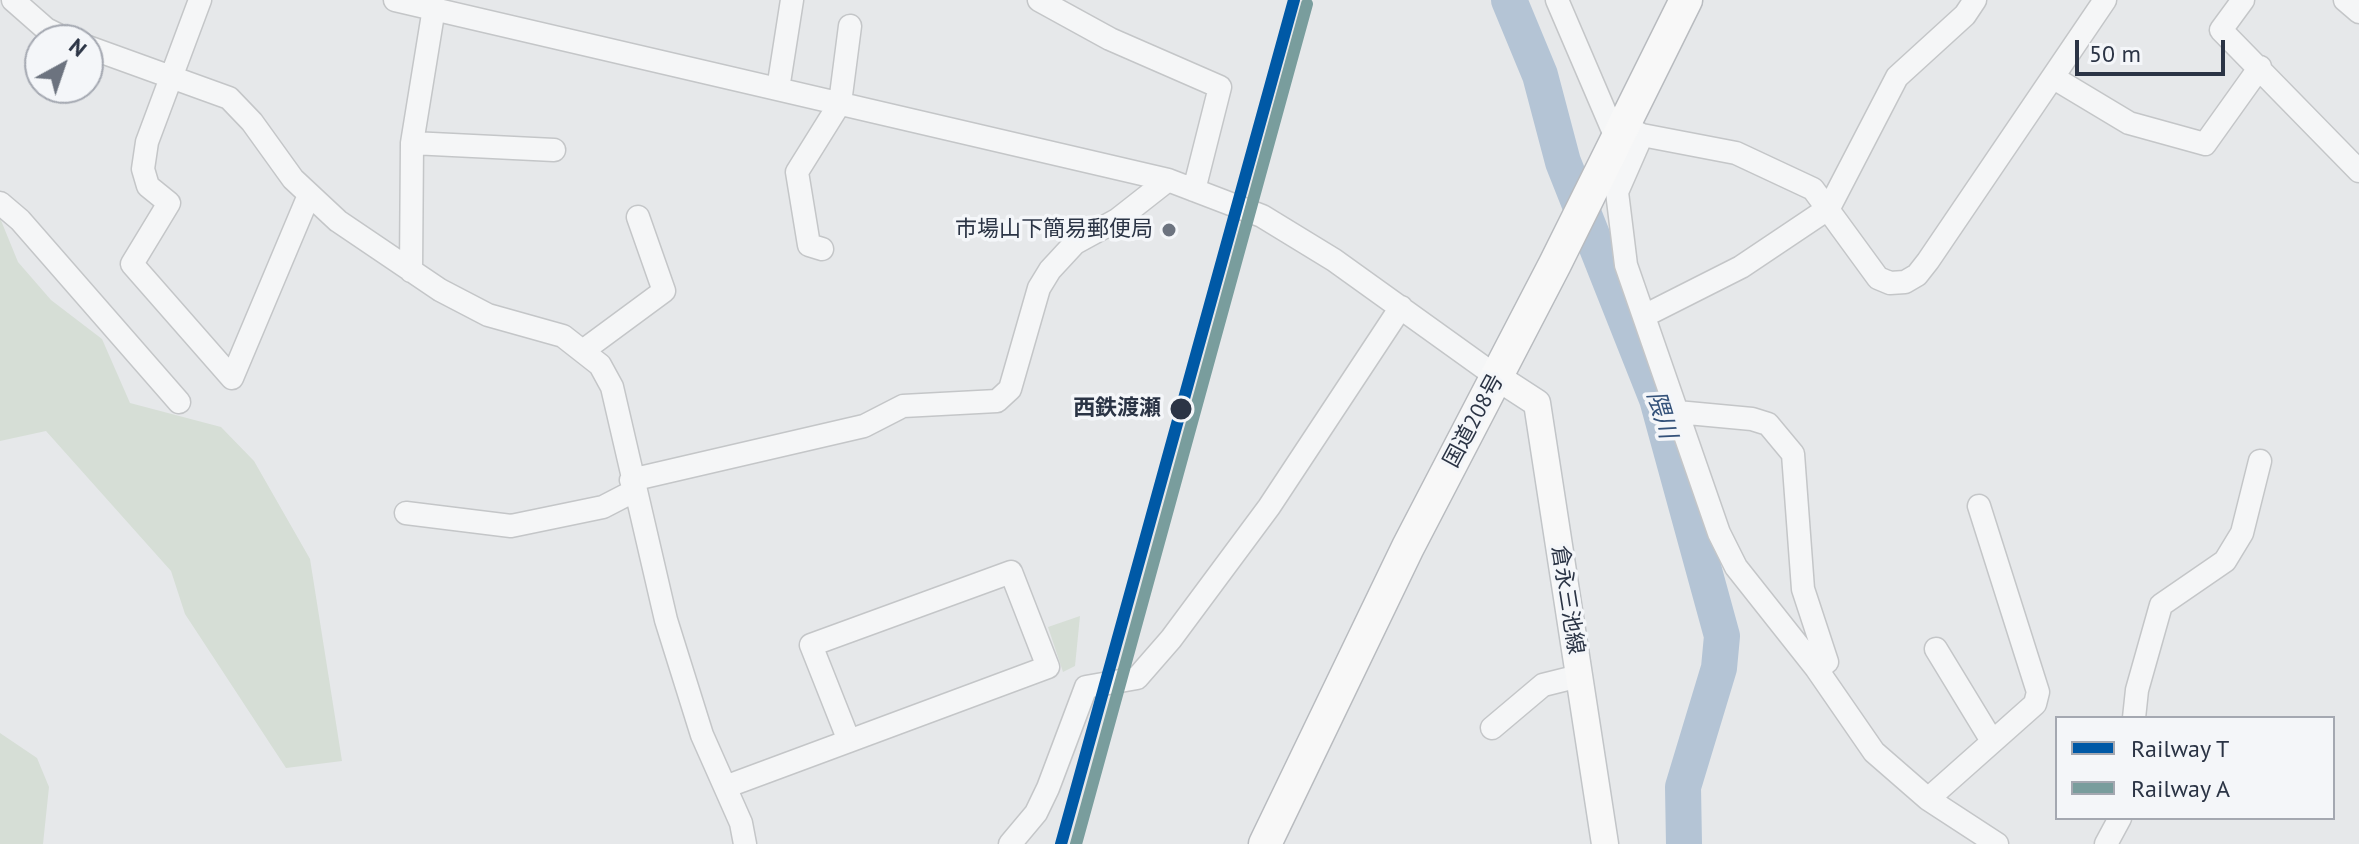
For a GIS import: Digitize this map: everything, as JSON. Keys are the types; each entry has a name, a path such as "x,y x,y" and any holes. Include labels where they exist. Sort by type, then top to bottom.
{"highway":[{"name":"国道208号","path":"1265,844 1408,547 1624,137 1686,0"}],"main road":[{"name":"倉永三池線","path":"1497,377 1537,403 1605,844"}],"street":[{"path":"13,0 40,24"},
{"path":"200,0 147,142 143,169 148,186 169,203 132,264 232,378 309,195"},
{"path":"395,0 431,5 1168,180 1262,216 1401,307 1497,377"},
{"path":"778,89 792,0"},
{"path":"1039,0 1110,39 1220,87 1194,190"},
{"path":"1557,0 1624,137 1617,192 1626,265 1719,533 1736,567 1816,668 1874,752 1928,799 1997,844"},
{"path":"1644,316 1741,267 1829,208 1897,77 1965,15 1975,0"},
{"path":"1624,137 1736,153 1813,189 1878,278 1890,283 1905,282 1917,275 2105,0"},
{"path":"2243,0 2221,30 2359,171"},
{"path":"2345,0 2359,12"},
{"path":"411,271 412,143 431,5"},
{"path":"822,249 809,245 797,172 840,103 850,26"},
{"path":"104,52 229,98 252,122 293,179 338,221 411,271 488,315 563,336 600,365 612,387 666,620 702,735 745,844"},
{"path":"2054,78 2129,123 2205,144 2260,67"},
{"path":"412,143 554,150"},
{"path":"406,513 511,526 603,507 633,486 864,426 903,406 997,401 1010,389 1039,288 1050,270 1075,243 1117,220 1168,180"},
{"path":"0,203 20,220 179,402"},
{"path":"584,350 664,291 638,217"},
{"path":"1010,844 1036,813 1086,687 1137,678 1171,639 1269,507 1401,307"},
{"path":"1677,412 1752,419 1768,424 1793,454 1803,589 1827,662 1816,668"},
{"path":"2134,716 2137,690 2161,605 2225,561 2242,533 2260,461"},
{"path":"1928,799 2035,704 2038,692 1979,506"},
{"path":"725,787 849,741 1048,667 1011,572 811,645 849,741"},
{"path":"1936,649 1992,741"},
{"path":"1492,728 1543,685 1579,676"},
{"path":"2106,844 2119,820"}],"shaded area":[{"path":"0,218 18,262 51,300 102,339 130,403 221,427 254,461 310,559 342,761 286,768 185,614 171,571 46,431 0,441"},
{"path":"1080,616 1075,666 1063,672 1048,627"},
{"path":"0,733 37,758 49,787 43,844 0,844"}],"waterway":[{"name":"隈川","path":"1509,0 1540,75 1563,162 1657,399 1722,636 1719,668 1683,787 1684,844"}],"rail line":[{"name":"T","path":"1061,844 1294,0"},
{"name":"A","path":"1076,844 1307,4"}],"place":[{"name":"市場山下簡易郵便局","path":"1169,230"},
{"name":"西鉄渡瀬","path":"1181,409"}]}
